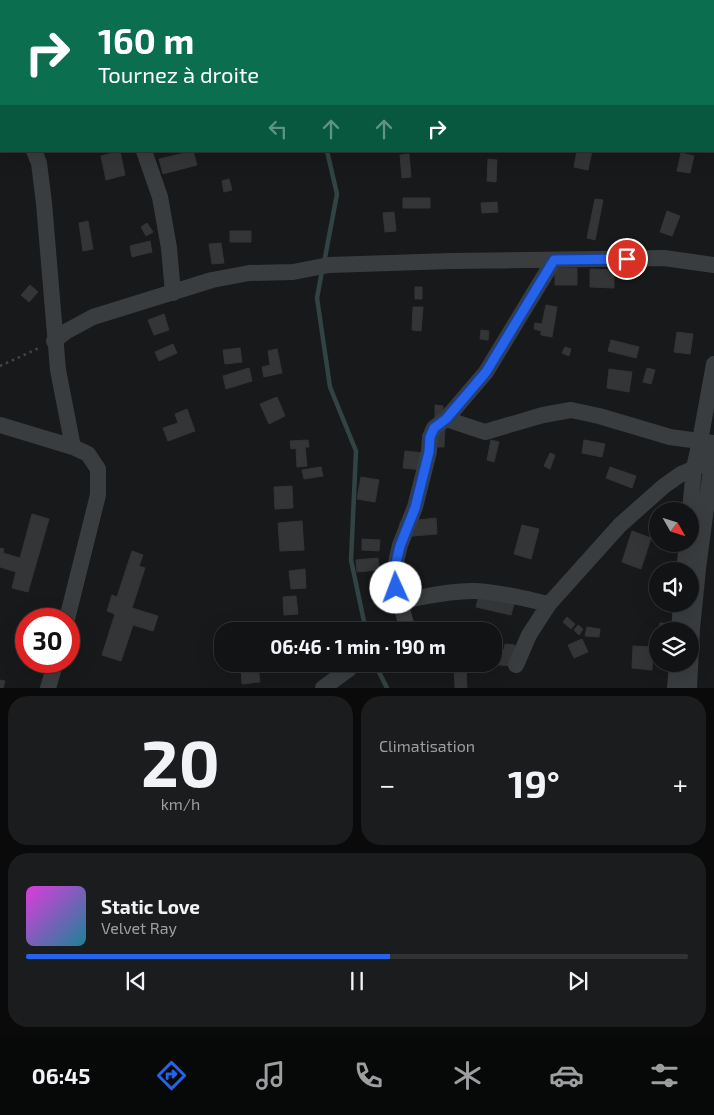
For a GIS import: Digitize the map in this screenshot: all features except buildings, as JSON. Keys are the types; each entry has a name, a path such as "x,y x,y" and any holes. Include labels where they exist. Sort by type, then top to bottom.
{"street":[{"path":"34,152 39,163 44,203 54,341 73,447"},
{"path":"144,152 160,197 169,248 173,292"},
{"path":"54,341 67,331 93,317 212,280 249,273 293,272 329,265 380,262 664,258 714,265"},
{"path":"406,622 393,575 400,546 417,500 429,452 430,437 434,428 446,419 486,372 554,260"},
{"path":"689,688 693,620 710,448 714,364"},
{"path":"446,419 485,432 543,415 572,410 710,448"},
{"path":"0,425 73,447 88,454 98,469 98,495 70,608"},
{"path":"516,665 529,635 549,604 620,525 664,486 681,474 694,468 710,448"},
{"path":"691,502 694,468 710,448"},
{"path":"400,602 448,593 477,591 549,604"},
{"path":"323,688 345,672"},
{"path":"676,688 677,672"},
{"path":"48,688 52,673"}],"path":[{"path":"0,366 54,341"}],"waterway":[{"path":"324,263 337,194 327,152"},
{"path":"322,271 317,298 330,387 356,451 351,560 364,622"},
{"path":"379,672 387,688"}],"route":[{"path":"396,588 393,575 400,546 415,508 429,452 430,437 434,428 446,419 486,372 554,260 627,259"}]}
